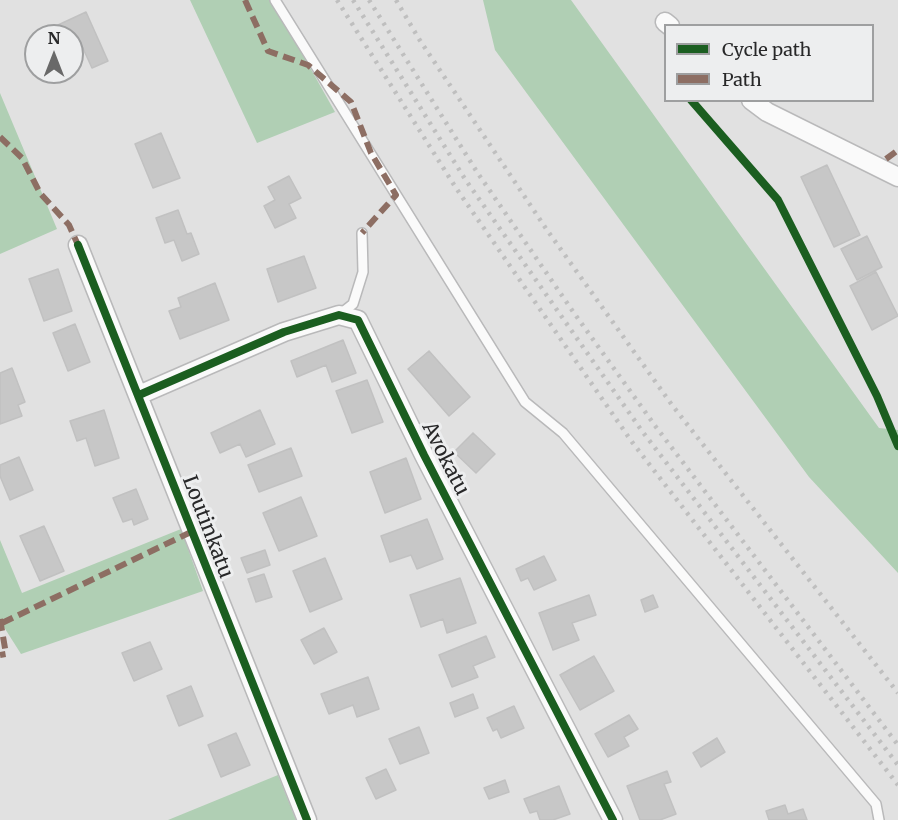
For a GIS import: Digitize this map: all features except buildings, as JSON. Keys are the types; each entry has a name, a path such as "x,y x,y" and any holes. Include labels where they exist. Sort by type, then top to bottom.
{"street":[{"path":"754,102 766,112 898,177"},
{"name":"Loutinkatu","path":"78,245 307,820"},
{"path":"139,395 284,332 339,315"},
{"name":"Avokatu","path":"339,315 358,320 423,455 613,820"}],"lane":[{"path":"275,0 525,402 563,433 876,804 879,820"},
{"path":"339,315 353,304 363,272 362,233"}],"green space":[{"path":"190,0 272,0 335,112 257,143"},
{"path":"483,0 571,0 879,428 898,430 898,573 809,477 495,50"},
{"path":"0,93 57,229 0,254"},
{"path":"181,529 203,591 21,654 0,624 0,540 22,593"},
{"path":"278,775 296,820 168,820"}],"railway":[{"path":"337,0 456,188 632,442 898,785"},
{"path":"353,0 465,179 642,431 898,765"},
{"path":"369,0 477,172 574,313 656,427 898,745"},
{"path":"396,0 419,39 547,230 672,405 898,693"}],"marked path":[{"path":"245,0 268,51 308,65 351,102 371,153 396,195 362,233"},
{"path":"0,137 22,158 40,193 69,225 78,245"},
{"path":"886,159 898,150"},
{"path":"2,623 191,532"},
{"path":"0,619 6,654 0,655"}],"cycle path":[{"path":"693,102 778,200 877,396 898,446"},
{"path":"78,245 307,820"},
{"path":"139,395 284,332 339,315 358,320 424,455 613,820"}]}
